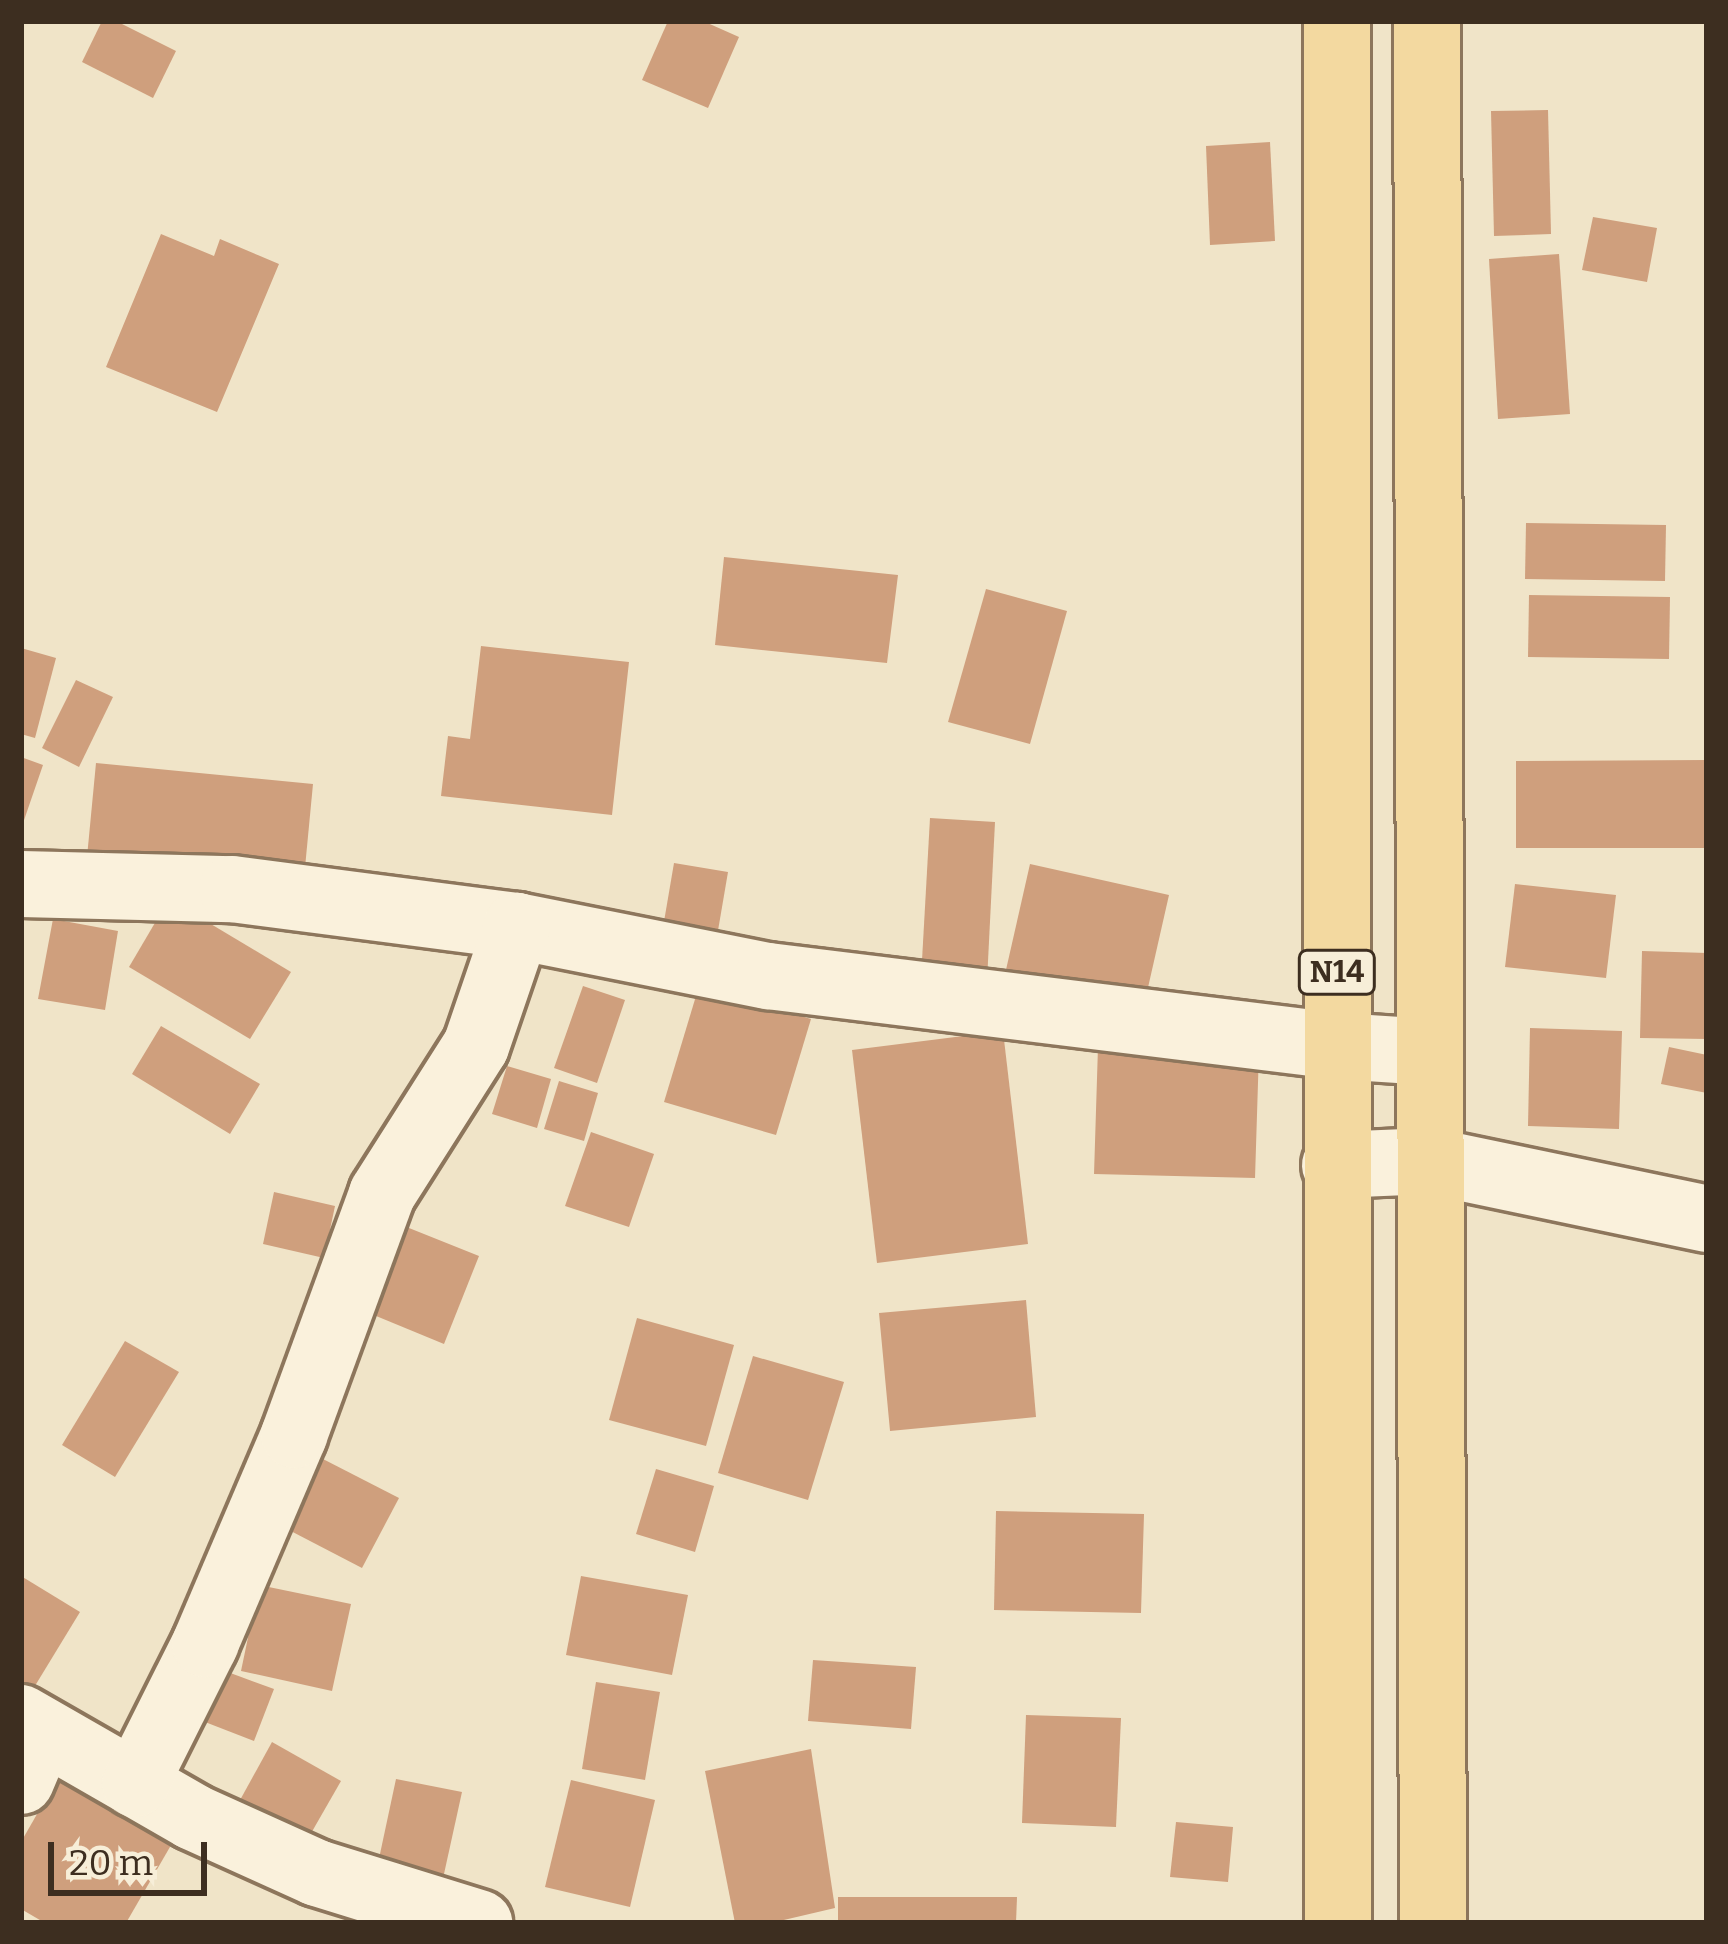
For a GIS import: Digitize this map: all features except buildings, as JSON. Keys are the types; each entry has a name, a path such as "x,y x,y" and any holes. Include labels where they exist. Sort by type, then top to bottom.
{"main road":[{"name":"N14","path":"1337,21 1338,1923"},
{"path":"1427,21 1433,1923"}],"street":[{"path":"21,884 232,889 517,926 768,976 1336,1046 1430,1052"},
{"path":"135,1784 205,1644 294,1435 382,1193 476,1046 517,926"},
{"path":"1335,1165 1430,1161 1627,1198 1707,1219"},
{"path":"28,1743 135,1784 193,1817 317,1873 479,1923"}]}
